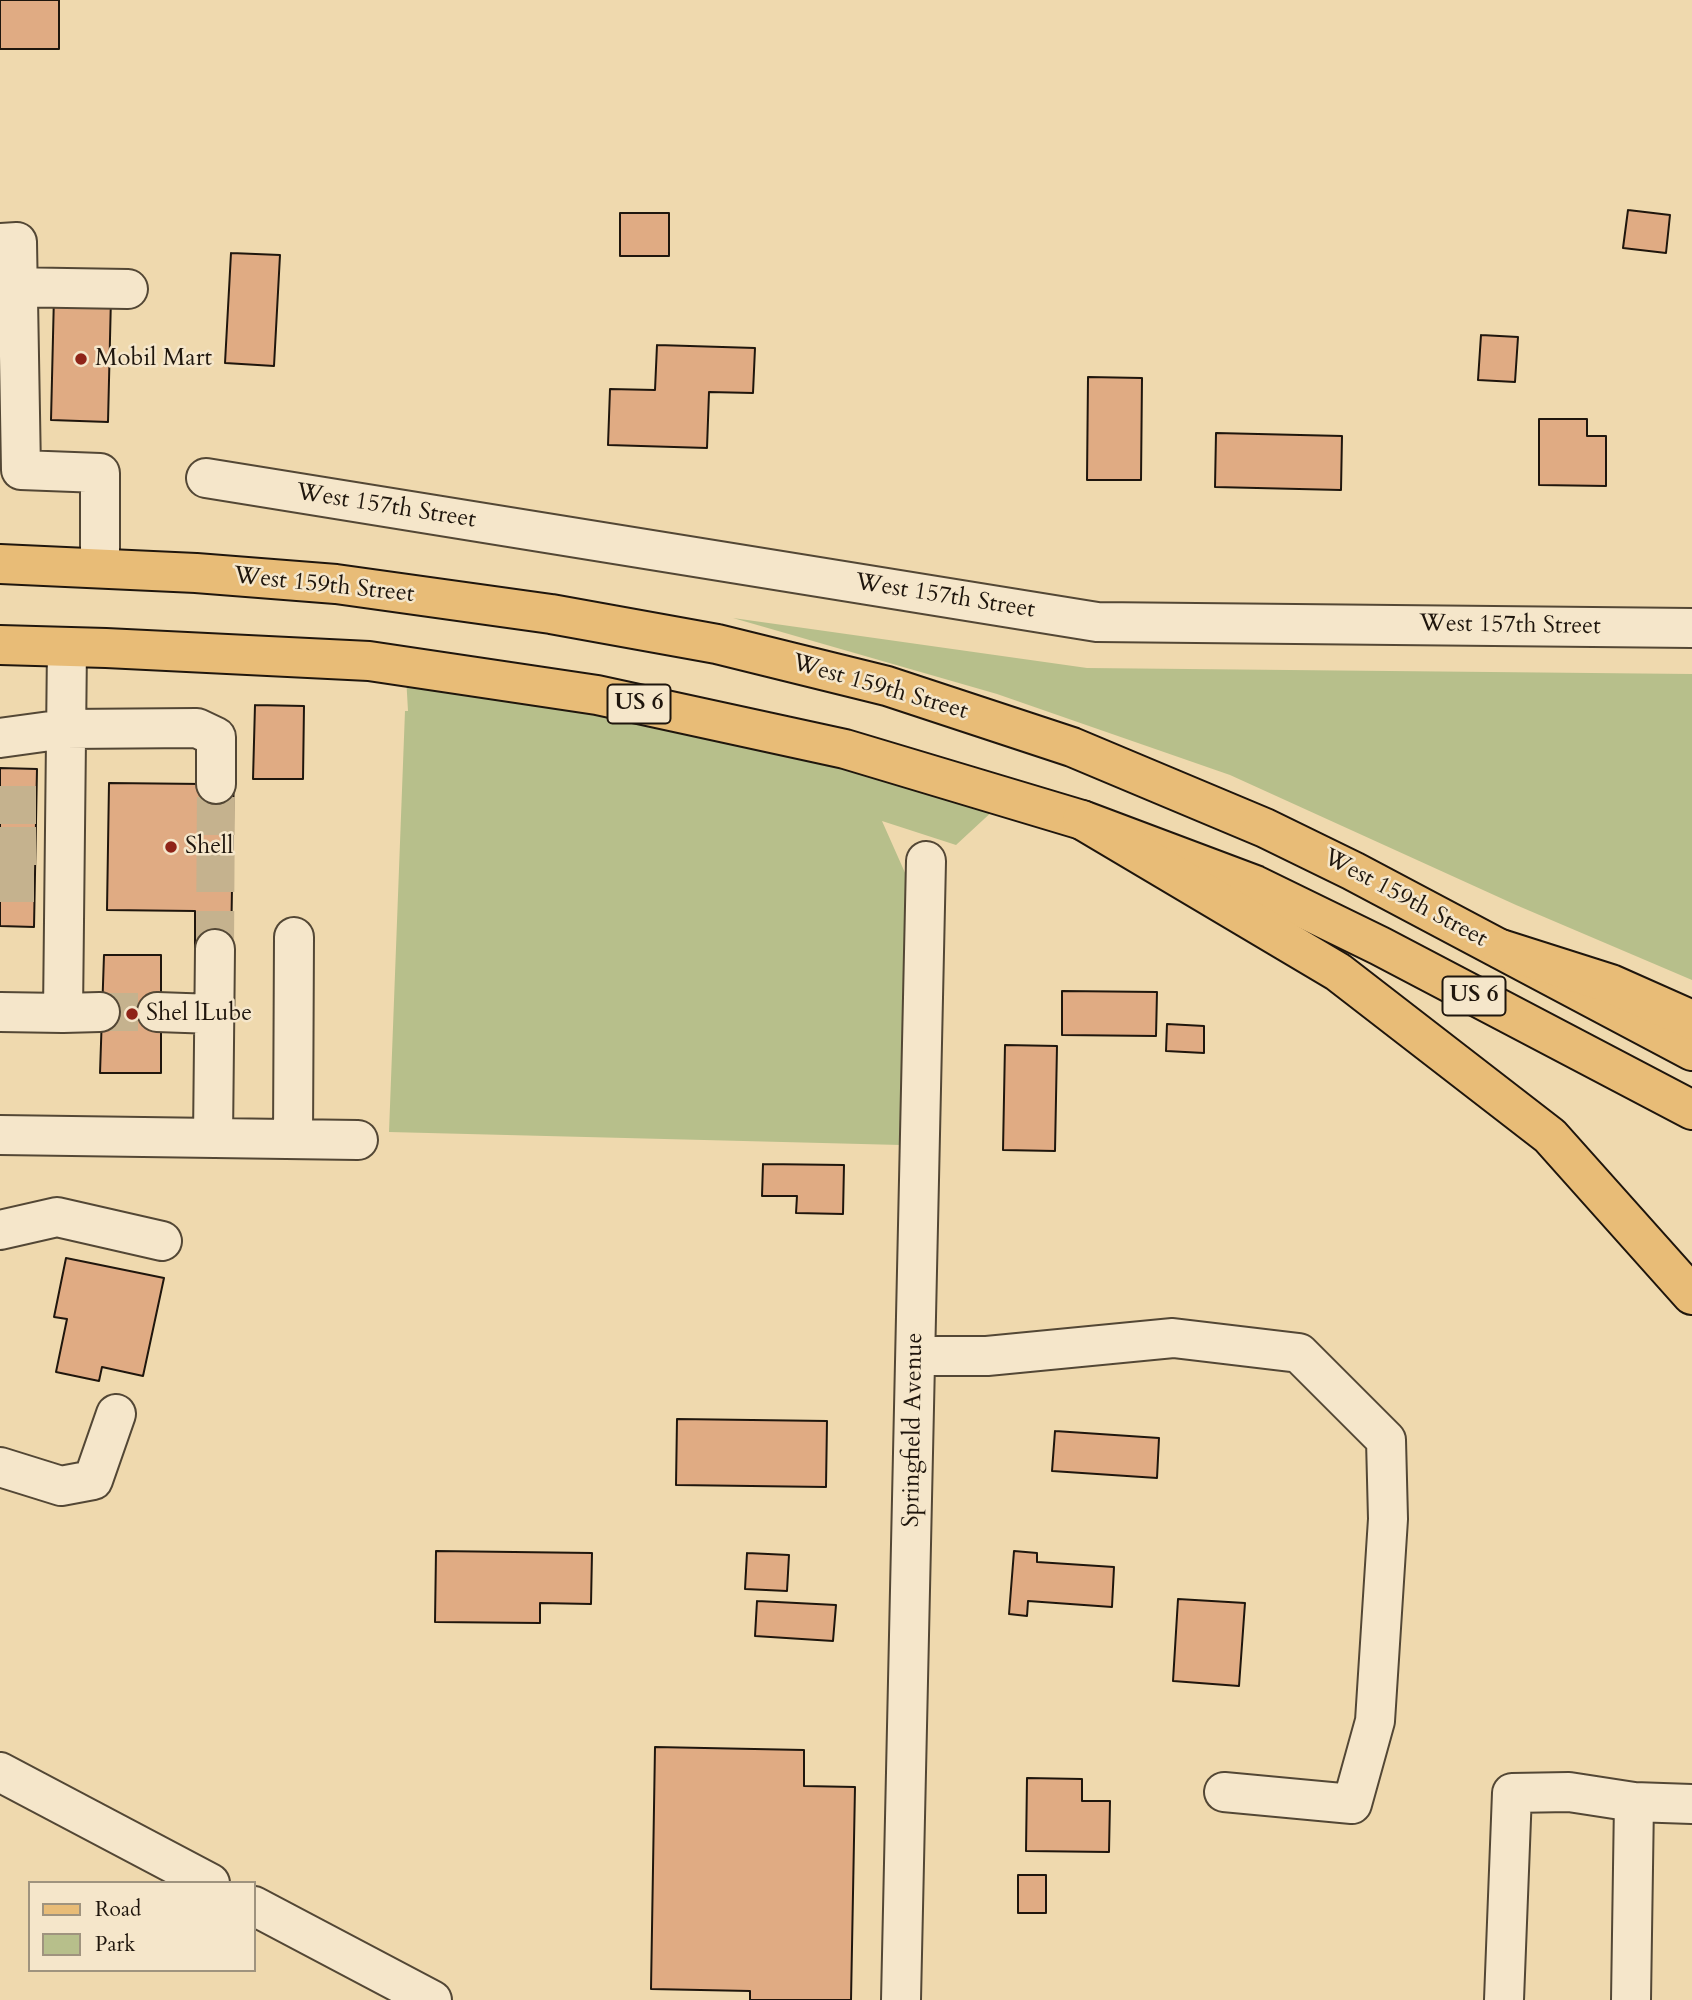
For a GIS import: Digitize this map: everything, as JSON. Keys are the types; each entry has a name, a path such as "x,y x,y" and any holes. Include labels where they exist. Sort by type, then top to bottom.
{"main road":[{"name":"West 159th Street","path":"0,564 335,584 551,614 717,644 887,685 1072,747 1265,828 1353,870 1692,1051"},
{"name":"US 6","path":"0,645 369,661 597,695 845,749 1082,820 1255,885 1380,946 1692,1110"},
{"path":"1082,820 1338,972 1550,1136 1692,1295"},
{"path":"1501,949 1611,984 1692,1020"}],"street":[{"path":"0,243 18,242 12,287 11,425 21,470 100,473 100,568"},
{"path":"12,287 128,289"},
{"name":"West 157th Street","path":"206,478 1097,622 1692,628"},
{"path":"0,1012 81,1012 50,864 50,805 65,729 67,647"},
{"path":"0,738 65,729 197,728 216,737 216,785"},
{"name":"Springfield Avenue","path":"901,2000 926,861"},
{"path":"293,1139 294,937"},
{"path":"213,1138 215,949"},
{"path":"157,1012 214,1014"},
{"path":"0,1135 358,1140"},
{"path":"0,1230 57,1217 162,1241"},
{"path":"916,1356 987,1356 1173,1338 1299,1353 1386,1440 1388,1519 1375,1721 1352,1804 1224,1792"},
{"path":"0,1467 61,1486 93,1479 116,1414"},
{"path":"0,1772 205,1881"},
{"path":"1504,2000 1512,1793 1569,1792 1634,1802 1692,1804"},
{"path":"1631,2000 1634,1802"},
{"path":"256,1907 432,2000"}],"green space":[{"path":"733,618 1087,668 1692,674 1692,980 1516,905 1230,775 997,694"},
{"path":"406,676 784,752 996,808 956,845 882,821 910,884 901,1145 389,1132 405,711 408,711"}],"building":[{"path":"0,0 59,0 59,49 0,49"},
{"path":"1628,210 1670,215 1666,253 1623,248"},
{"path":"620,213 669,213 669,256 620,256"},
{"path":"231,253 280,255 274,366 225,363"},
{"name":"Mobil Mart","path":"54,295 111,297 108,422 51,420"},
{"path":"1481,335 1518,337 1515,382 1478,380"},
{"path":"657,345 755,348 753,393 709,392 707,448 608,445 610,389 655,390"},
{"path":"1088,377 1142,378 1141,480 1087,480"},
{"path":"1539,419 1587,419 1587,436 1606,436 1606,486 1539,485"},
{"path":"1216,433 1342,436 1341,490 1215,487"},
{"path":"255,705 304,706 303,779 253,779"},
{"name":"Shell","path":"234,764 231,950 195,949 195,911 107,910 109,783 203,784"},
{"path":"0,768 37,769 34,927 0,926"},
{"name":"Shel lLube","path":"104,955 161,955 161,1073 100,1073"},
{"path":"1062,991 1157,992 1156,1036 1062,1035"},
{"path":"1167,1024 1204,1026 1204,1053 1166,1051"},
{"path":"1005,1045 1057,1046 1055,1151 1003,1150"},
{"path":"763,1164 844,1165 843,1214 796,1213 797,1196 762,1196"},
{"path":"66,1258 164,1278 143,1376 102,1367 99,1381 56,1372 67,1319 54,1317"},
{"path":"677,1419 827,1421 826,1487 676,1485"},
{"path":"1055,1431 1159,1438 1157,1478 1052,1471"},
{"path":"436,1551 592,1553 591,1604 540,1603 540,1623 435,1622"},
{"path":"1014,1551 1037,1553 1037,1562 1114,1567 1112,1607 1028,1601 1027,1616 1009,1614"},
{"path":"747,1553 789,1555 787,1591 745,1589"},
{"path":"1178,1599 1245,1603 1239,1686 1173,1681"},
{"path":"757,1601 836,1605 833,1641 755,1636"},
{"path":"655,1747 804,1750 804,1786 855,1787 851,2000 750,2000 750,1991 651,1989"},
{"path":"1027,1778 1082,1779 1082,1801 1110,1801 1109,1852 1026,1851"},
{"path":"1018,1875 1046,1875 1046,1913 1018,1913"}],"tunnel":[{"path":"215,949 216,784"},
{"path":"0,805 36,805"},
{"path":"0,846 36,846"},
{"path":"0,883 34,883"},
{"path":"100,1012 157,1012"}],"place":[{"name":"Mobil Mart","path":"81,359"},
{"name":"Shell","path":"171,847"},
{"name":"Shel lLube","path":"132,1014"}]}
